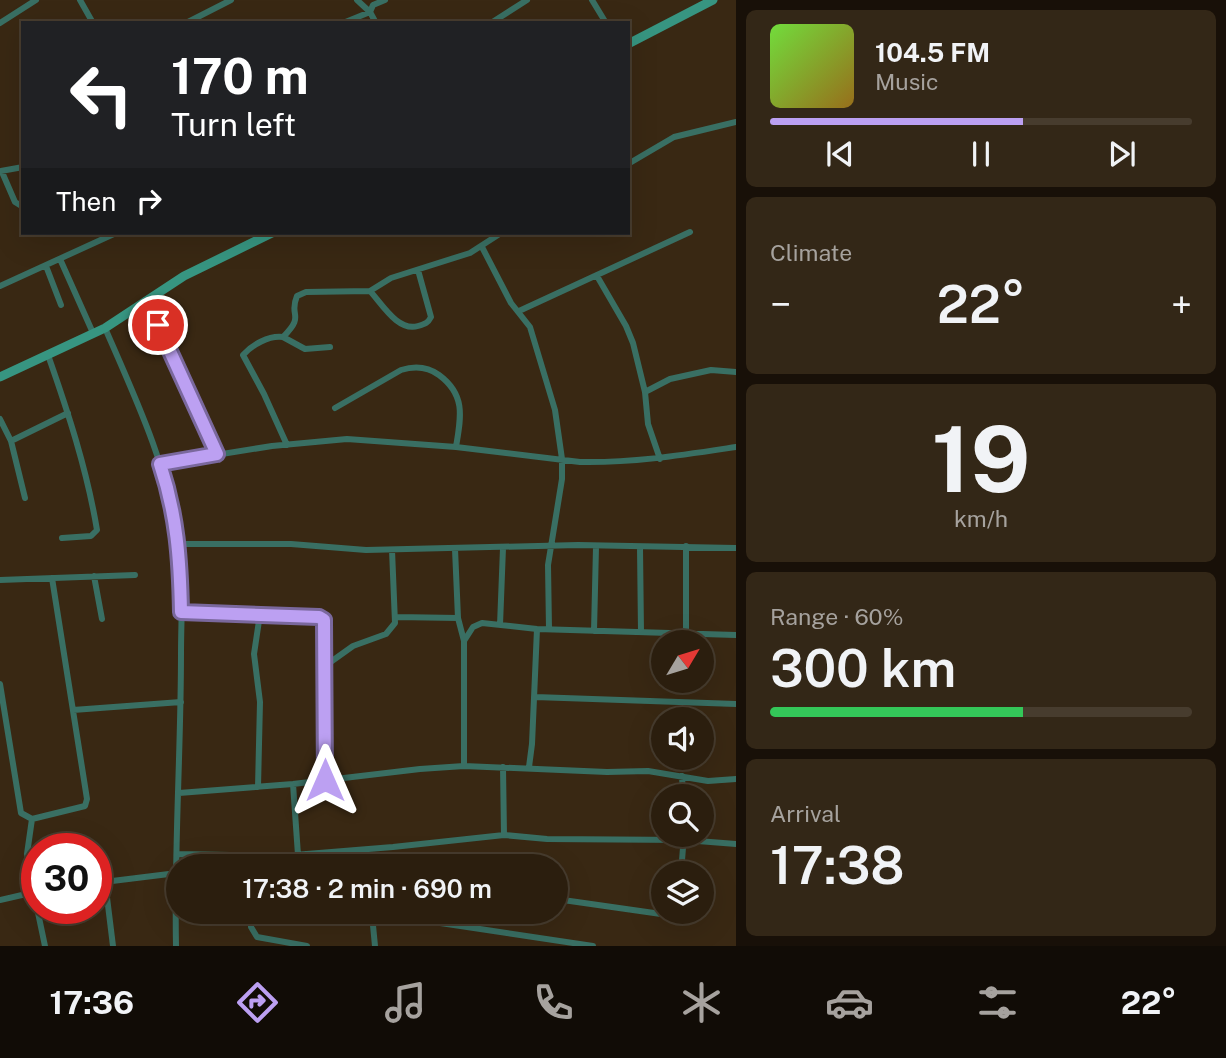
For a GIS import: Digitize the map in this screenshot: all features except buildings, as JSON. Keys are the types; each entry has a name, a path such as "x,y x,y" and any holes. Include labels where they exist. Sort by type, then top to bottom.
{"main road":[{"path":"630,43 713,0"},
{"path":"0,377 104,328 184,276 268,235"}],"street":[{"path":"0,23 36,0"},
{"path":"80,0 92,21"},
{"path":"190,21 231,0"},
{"path":"357,0 370,12 375,21"},
{"path":"348,21 370,12 373,5 384,0"},
{"path":"494,21 527,0"},
{"path":"592,0 605,21"},
{"path":"630,163 674,137 736,124"},
{"path":"21,167 1,171 15,202 21,206"},
{"path":"519,311 690,232"},
{"path":"0,286 112,235"},
{"path":"283,337 295,323 295,302 302,292 370,291 391,278 482,247 498,235"},
{"path":"482,247 501,287 530,327 555,410 562,459 561,488 549,547 549,629"},
{"path":"60,259 93,333"},
{"path":"46,266 61,305"},
{"path":"370,291 402,326 410,328 426,324 431,317 418,270"},
{"path":"597,276 626,326 633,344 645,392 648,424 660,459"},
{"path":"145,300 182,374 217,454"},
{"path":"104,328 131,388 160,464 179,544 181,702 178,854"},
{"path":"287,445 243,355 271,337 283,337 305,349 330,346"},
{"path":"48,355 68,413 93,503 97,530 91,536 62,538"},
{"path":"335,408 401,370 412,367 435,372 453,387 457,394 460,415 456,447"},
{"path":"645,392 670,379 711,370 736,372"},
{"path":"11,441 68,413"},
{"path":"0,419 11,441 24,498"},
{"path":"160,464 217,454 346,439 610,463 660,459 736,447"},
{"path":"179,544 291,544 392,550 686,546 736,548"},
{"path":"685,630 686,546"},
{"path":"594,631 596,547"},
{"path":"500,625 503,548"},
{"path":"640,548 641,632"},
{"path":"455,549 458,618 464,641 464,766"},
{"path":"325,666 353,646 386,634 395,623 392,550"},
{"path":"0,580 135,575"},
{"path":"94,576 102,619"},
{"path":"0,684 20,810 24,816 32,819 82,808 87,803 52,578"},
{"path":"181,612 319,617 324,620 325,780"},
{"path":"258,787 260,702 254,654 260,614"},
{"path":"396,617 458,618"},
{"path":"464,641 473,627 482,623 537,629 651,633"},
{"path":"529,767 537,629"},
{"path":"714,635 736,635"},
{"path":"535,697 736,704"},
{"path":"73,710 181,702"},
{"path":"179,793 464,766 607,772 648,771 708,781 736,779"},
{"path":"503,767 503,835"},
{"path":"682,776 682,784"},
{"path":"293,784 298,854"},
{"path":"30,833 32,819"},
{"path":"306,854 503,835 584,840 651,839"},
{"path":"714,841 736,844"},
{"path":"112,880 166,874"},
{"path":"0,900 21,895"},
{"path":"568,901 651,913"},
{"path":"40,924 45,946"},
{"path":"110,924 113,946"},
{"path":"176,924 176,946"},
{"path":"251,924 257,937 307,946"},
{"path":"373,924 375,946"},
{"path":"441,924 550,943 593,946"}],"route":[{"path":"158,325 217,454 160,464 179,544 181,612 253,613 319,617 324,620 325,780"}]}
